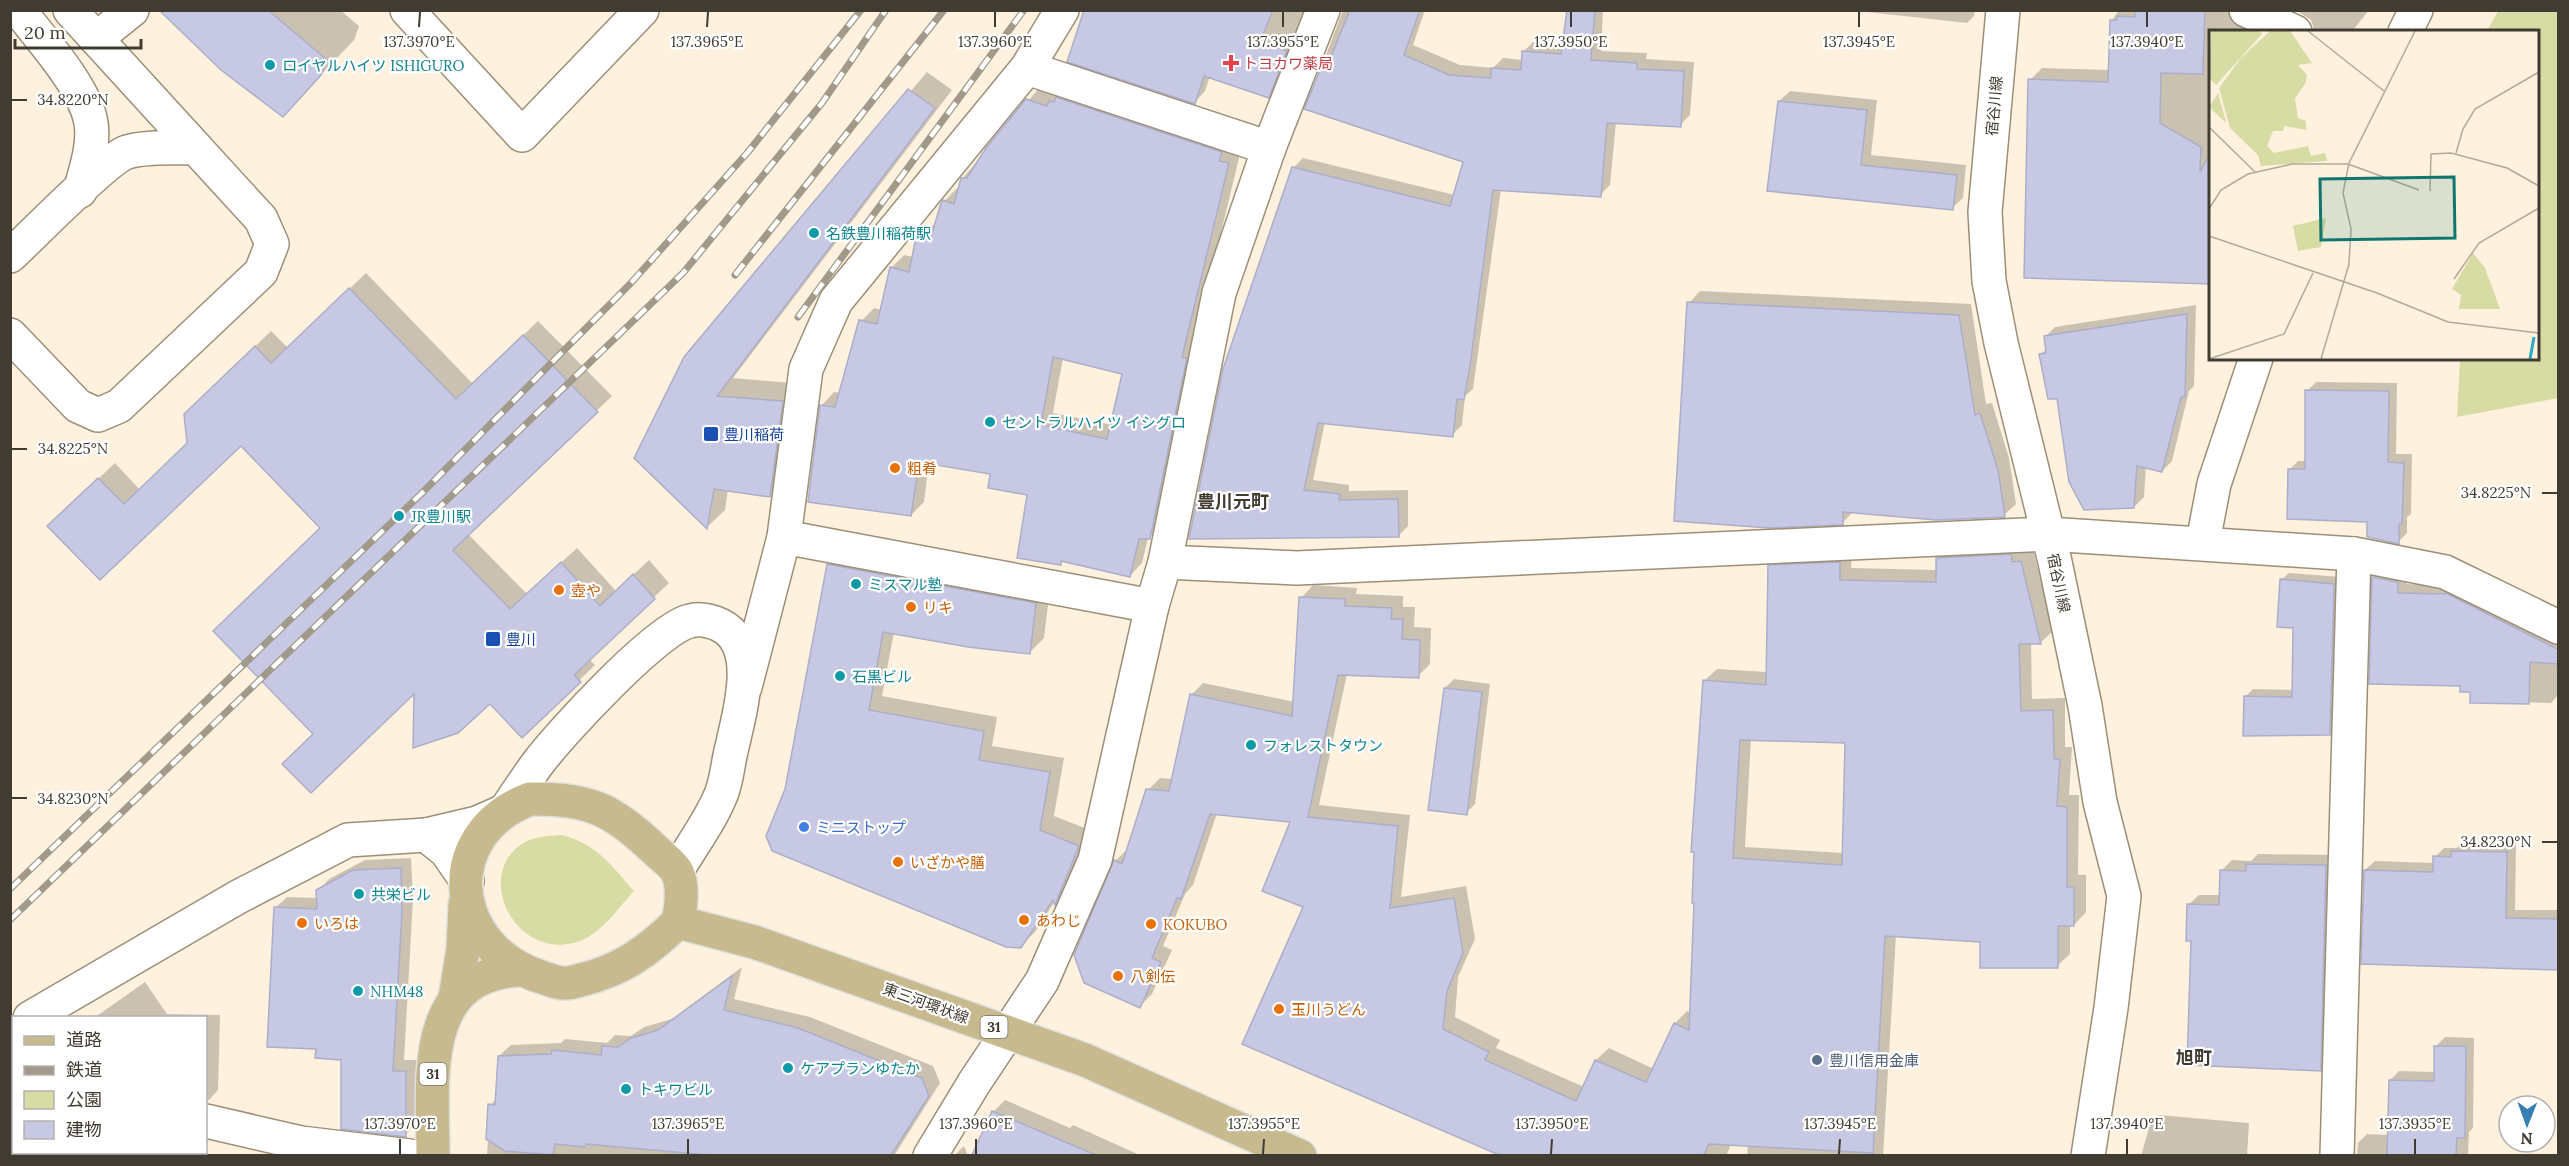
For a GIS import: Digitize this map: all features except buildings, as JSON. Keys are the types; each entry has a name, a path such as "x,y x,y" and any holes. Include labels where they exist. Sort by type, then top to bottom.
{"main road":[{"name":"31","path":"455,998 463,949 472,849 485,829 505,810 530,799 562,799 590,804 619,820 677,871"},
{"path":"677,871 681,891 678,922"},
{"name":"31","path":"467,888 471,919 485,940 519,970"},
{"name":"東三河環状線","path":"678,922 754,942 1085,1060 1300,1155"},
{"name":"31","path":"432,1155 435,1052 438,1029 455,998 474,981 495,971 519,970 564,984 611,973 658,941 678,922"}],"street":[{"path":"19,10 73,81 91,119 89,156 80,191"},
{"path":"10,335 78,406 98,415 118,406 261,272 272,244 261,219 70,10"},
{"path":"96,39 132,10"},
{"path":"407,10 522,135 642,10"},
{"path":"677,871 722,792 745,687 784,537 806,369 836,301 1027,68 1062,10"},
{"path":"930,1155 1042,981 1095,860 1152,606 1165,562 1219,293 1269,148 1323,10"},
{"name":"宿谷川線","path":"2003,10 1985,212 1989,281 2001,343 2048,534 2085,706 2100,802 2124,896 2111,1008 2088,1155"},
{"path":"2246,10 2291,30"},
{"path":"2406,30 2416,10"},
{"path":"1027,68 1269,148"},
{"path":"10,256 106,166 126,152 196,148"},
{"path":"2204,542 2214,484 2255,360"},
{"path":"1165,562 1297,568 2048,534 2204,542 2354,554 2445,572 2559,627"},
{"path":"784,537 1152,606"},
{"path":"2337,1155 2354,554"},
{"path":"728,629 744,626 764,611"},
{"path":"32,1016 238,897 348,840 426,835 477,823 505,810 538,763 566,731 654,642 670,629 689,621 710,620 728,629 737,642 743,660 745,687"},
{"path":"426,835 446,851 467,888"},
{"path":"207,1121 301,1143 410,1155"}],"green space":[{"path":"2498,11 2558,11 2558,398 2457,417 2460,360 2539,360 2539,30 2488,30"},
{"path":"562,835 594,850 634,891 596,932 580,941 557,945 537,940 521,929 509,913 502,894 501,875 508,858 522,844 536,838"}],"railway":[{"path":"10,889 421,494 631,283 748,152 861,10"},
{"path":"10,920 683,273 822,103 886,10"},
{"path":"735,275 944,10"},
{"path":"798,317 1024,10"}],"place":[{"name":"トヨカワ薬局","path":"1231,63"},
{"name":"ロイヤルハイツ ISHIGURO","path":"270,65"},
{"name":"名鉄豊川稲荷駅","path":"814,233"},
{"name":"セントラルハイツ イシグロ","path":"990,422"},
{"name":"豊川稲荷","path":"711,434"},
{"name":"粗肴","path":"895,468"},
{"name":"JR豊川駅","path":"399,516"},
{"name":"ミスマル塾","path":"856,584"},
{"name":"壺や","path":"559,590"},
{"name":"リキ","path":"911,607"},
{"name":"豊川","path":"493,639"},
{"name":"石黒ビル","path":"840,676"},
{"name":"フォレストタウン","path":"1251,745"},
{"name":"ミニストップ","path":"804,827"},
{"name":"いざかや膳","path":"898,862"},
{"name":"共栄ビル","path":"359,894"},
{"name":"あわじ","path":"1024,920"},
{"name":"いろは","path":"302,923"},
{"name":"KOKUBO","path":"1151,924"},
{"name":"八剣伝","path":"1118,976"},
{"name":"NHM48","path":"358,991"},
{"name":"玉川うどん","path":"1279,1009"},
{"name":"豊川信用金庫","path":"1817,1060"},
{"name":"ケアプランゆたか","path":"788,1068"},
{"name":"トキワビル","path":"626,1089"}],"district":[{"name":"豊川元町","path":"1233,501"},
{"name":"旭町","path":"2194,1057"}]}
